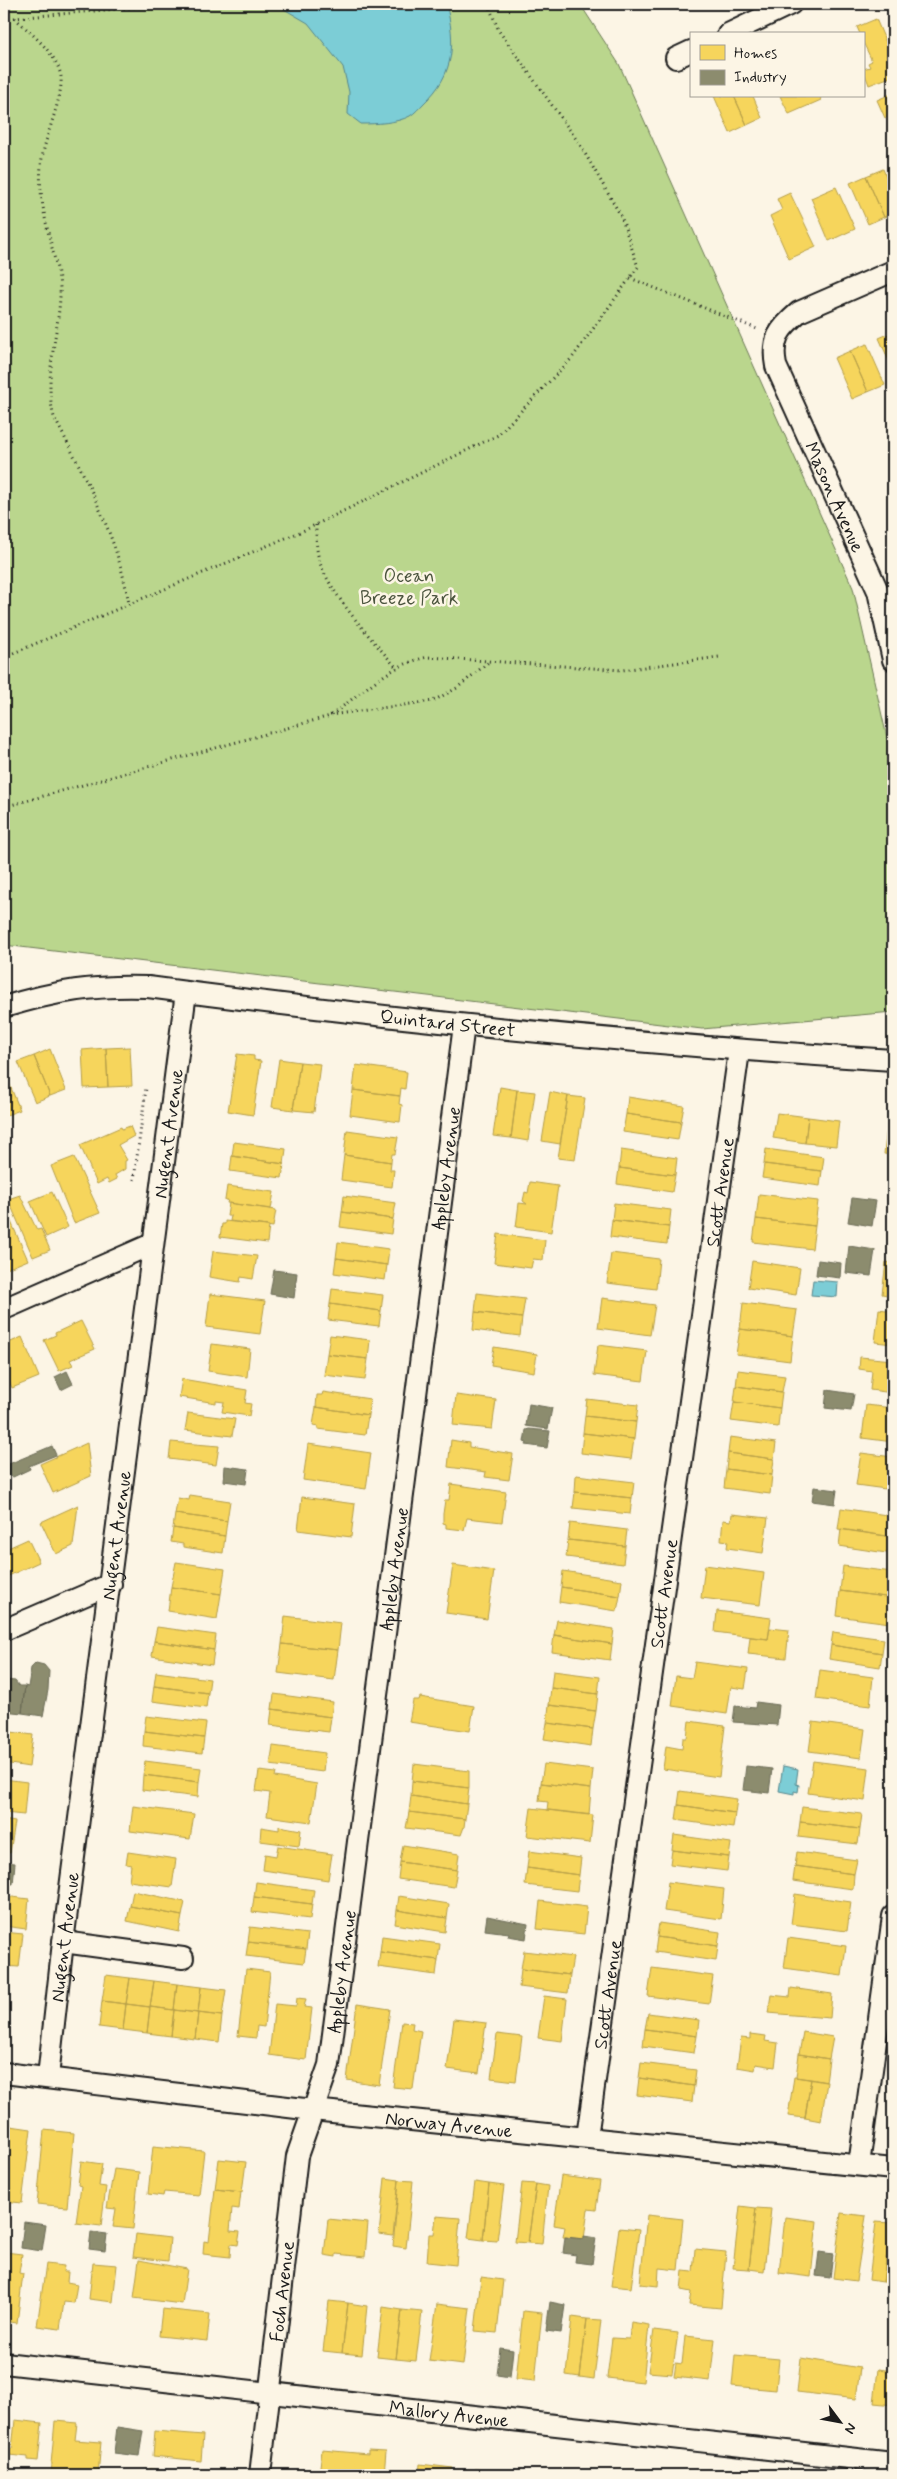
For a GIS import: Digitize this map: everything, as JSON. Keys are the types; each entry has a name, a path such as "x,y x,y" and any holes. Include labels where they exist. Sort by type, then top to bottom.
{"street":[{"path":"732,32 791,4"},
{"path":"776,336 798,312 893,271"},
{"name":"Mason Avenue","path":"776,336 773,350 776,366 886,588 893,660"},
{"name":"Quintard Street","path":"4,1007 66,990 89,987 148,987 464,1025 739,1051 893,1060"},
{"name":"Nugent Avenue","path":"48,2077 63,1942 111,1584 152,1244 186,992"},
{"name":"Appleby Avenue","path":"313,2110 329,2065 464,1025"},
{"name":"Scott Avenue","path":"587,2137 739,1051"},
{"path":"4,1309 152,1244"},
{"path":"4,1630 111,1584"},
{"path":"859,2165 893,1916"},
{"path":"63,1942 183,1958"},
{"name":"Norway Avenue","path":"4,2073 313,2110 893,2169"},
{"name":"Foch Avenue","path":"260,2475 296,2156 313,2110"},
{"name":"Mallory Avenue","path":"4,2363 893,2463"}],"path":[{"path":"4,19 172,4"},
{"path":"4,657 316,525 498,435 572,358 638,267 621,216 580,142 499,31 488,4"},
{"path":"15,18 55,61 61,76 60,92 45,142 40,188 61,295 50,378 49,400 54,417 102,514 124,574 129,604"},
{"path":"630,278 776,336"},
{"path":"316,525 317,547 326,576 370,637 396,667"},
{"path":"330,716 363,693 385,673 409,661 428,657 622,670 719,657"},
{"path":"4,807 330,716 432,702 452,692 491,661"},
{"path":"134,1180 146,1088"}],"green space":[{"name":"Ocean Breeze Park","path":"4,4 580,4 619,64 853,588 893,764 893,1012 702,1029 4,945"}],"water":[{"path":"282,4 446,4 452,44 447,69 442,81 434,92 410,116 393,122 361,124 348,114 349,92 343,67 308,23 284,9"},
{"path":"813,1280 838,1282 837,1297 811,1295"},
{"path":"783,1766 798,1769 796,1784 799,1785 798,1792 794,1791 794,1794 779,1791"}],"building: Homes":[{"path":"876,19 893,59 893,76 869,85 864,69 870,67 868,63 872,61 864,44 864,32 859,32 857,27"},
{"path":"891,94 893,114 885,118 877,100"},
{"path":"715,98 735,98 747,125 730,133"},
{"path":"735,98 754,98 762,118 747,125"},
{"path":"781,98 820,98 821,100 789,114"},
{"path":"883,169 893,193 893,213 884,217 866,176"},
{"path":"866,176 884,217 868,224 850,183"},
{"path":"836,187 855,229 829,241 811,198"},
{"path":"790,193 816,247 789,259 770,216 782,210 777,199"},
{"path":"893,332 893,370 879,338"},
{"path":"867,344 885,385 868,392 850,351"},
{"path":"850,351 868,392 852,399 834,358"},
{"path":"130,1047 132,1086 108,1087 106,1048"},
{"path":"106,1048 108,1087 84,1088 82,1050"},
{"path":"50,1049 66,1090 50,1096 34,1056"},
{"path":"237,1054 254,1056 254,1060 261,1061 253,1115 228,1111"},
{"path":"34,1056 50,1096 35,1102 18,1062"},
{"path":"279,1059 300,1062 293,1110 272,1107"},
{"path":"300,1062 320,1064 314,1112 293,1110"},
{"path":"356,1065 407,1072 405,1089 401,1088 400,1096 353,1090"},
{"path":"4,1074 20,1110 4,1116"},
{"path":"500,1087 517,1090 511,1138 493,1136"},
{"path":"353,1090 400,1096 399,1104 402,1105 400,1122 350,1115"},
{"path":"517,1090 535,1092 528,1141 511,1138"},
{"path":"550,1092 568,1096 560,1144 542,1141"},
{"path":"568,1096 585,1098 575,1160 558,1158"},
{"path":"628,1097 684,1106 681,1122 626,1114"},
{"path":"777,1113 808,1117 805,1143 773,1138"},
{"path":"626,1114 681,1122 678,1140 623,1132"},
{"path":"808,1117 839,1121 836,1146 805,1143"},
{"path":"130,1126 134,1136 118,1145 127,1160 125,1161 125,1169 115,1175 117,1179 109,1183 107,1179 97,1184 80,1145 121,1127 122,1129"},
{"path":"887,1127 893,1128 893,1155 884,1154"},
{"path":"347,1130 398,1137 395,1154 392,1154 391,1162 344,1155"},
{"path":"234,1142 286,1149 284,1164 232,1156"},
{"path":"766,1149 824,1157 822,1171 764,1164"},
{"path":"621,1150 677,1158 675,1175 619,1168"},
{"path":"344,1155 391,1162 390,1170 394,1170 392,1187 341,1180"},
{"path":"232,1156 284,1164 282,1178 230,1171"},
{"path":"74,1157 100,1213 74,1223 51,1166"},
{"path":"893,1163 893,1195 888,1194"},
{"path":"764,1164 822,1171 820,1186 762,1178"},
{"path":"619,1168 675,1175 672,1192 617,1184"},
{"path":"530,1182 558,1186 551,1232 516,1227 519,1203 527,1204 523,1201 525,1192 528,1193"},
{"path":"227,1186 274,1192 271,1209 227,1203 228,1200 225,1200"},
{"path":"52,1192 68,1227 46,1237 30,1201"},
{"path":"759,1194 818,1201 815,1226 756,1219"},
{"path":"20,1195 37,1230 41,1229 50,1250 33,1257 8,1199"},
{"path":"344,1196 396,1203 393,1219 342,1212"},
{"path":"229,1203 276,1210 273,1227 230,1221 231,1216 227,1216"},
{"path":"614,1203 671,1210 669,1227 612,1220"},
{"path":"4,1206 28,1260 4,1270"},
{"path":"342,1212 393,1219 391,1234 340,1227"},
{"path":"893,1214 893,1247 888,1246"},
{"path":"756,1219 815,1226 812,1249 753,1242"},
{"path":"612,1220 669,1227 667,1244 610,1237"},
{"path":"225,1221 269,1226 267,1243 220,1237 222,1224 225,1224"},
{"path":"498,1234 545,1240 543,1260 533,1259 531,1268 494,1263"},
{"path":"338,1242 389,1249 387,1265 336,1258"},
{"path":"213,1251 257,1256 253,1279 241,1277 240,1282 209,1277"},
{"path":"611,1253 659,1259 656,1289 607,1283"},
{"path":"336,1258 387,1265 385,1280 334,1273"},
{"path":"752,1261 800,1268 796,1295 748,1288"},
{"path":"886,1262 893,1263 893,1296 882,1294"},
{"path":"332,1289 383,1295 381,1311 330,1304"},
{"path":"477,1293 525,1299 522,1318 475,1312"},
{"path":"210,1294 265,1301 260,1334 206,1327"},
{"path":"602,1298 655,1305 650,1335 598,1328"},
{"path":"743,1303 797,1310 793,1336 740,1329"},
{"path":"330,1304 381,1311 379,1326 328,1320"},
{"path":"879,1309 893,1311 893,1344 875,1342"},
{"path":"475,1312 522,1318 520,1336 473,1330"},
{"path":"81,1321 95,1349 70,1360 73,1365 59,1371 44,1340"},
{"path":"740,1329 793,1336 790,1361 736,1354"},
{"path":"330,1335 370,1340 368,1359 327,1354"},
{"path":"22,1337 39,1377 12,1388 4,1369 4,1345"},
{"path":"212,1344 250,1349 247,1377 208,1371"},
{"path":"598,1345 647,1351 643,1381 594,1375"},
{"path":"494,1347 537,1354 534,1372 491,1365"},
{"path":"327,1354 368,1359 365,1380 324,1375"},
{"path":"860,1357 893,1360 893,1393 870,1390 872,1371 859,1369"},
{"path":"738,1370 785,1376 782,1392 736,1386"},
{"path":"182,1379 247,1390 245,1403 251,1404 249,1416 222,1412 224,1402 216,1401 216,1403 179,1397"},
{"path":"736,1386 782,1392 780,1408 734,1402"},
{"path":"323,1392 370,1399 368,1415 316,1407 317,1395 322,1395"},
{"path":"456,1395 496,1400 492,1429 453,1425"},
{"path":"587,1399 638,1405 636,1422 585,1416"},
{"path":"734,1402 780,1408 778,1427 731,1421"},
{"path":"866,1405 893,1408 893,1442 862,1438"},
{"path":"316,1407 368,1415 365,1435 318,1429 318,1426 313,1425"},
{"path":"188,1413 235,1419 232,1436 185,1430"},
{"path":"585,1416 636,1422 634,1439 583,1433"},
{"path":"583,1433 634,1439 631,1459 581,1453"},
{"path":"730,1437 776,1443 774,1459 728,1453"},
{"path":"451,1440 469,1443 469,1447 513,1454 509,1480 485,1477 486,1472 448,1467"},
{"path":"171,1442 219,1446 216,1465 169,1459"},
{"path":"87,1443 91,1476 53,1493 40,1464"},
{"path":"308,1444 371,1453 366,1489 303,1480"},
{"path":"728,1453 774,1459 772,1475 726,1469"},
{"path":"861,1453 893,1457 893,1490 856,1485"},
{"path":"726,1469 772,1475 770,1494 724,1488"},
{"path":"576,1475 634,1482 632,1498 575,1492"},
{"path":"451,1484 506,1492 502,1522 467,1518 464,1530 446,1528 446,1524 443,1523 443,1514 445,1500 449,1500"},
{"path":"575,1492 632,1498 630,1514 573,1508"},
{"path":"190,1495 230,1501 227,1521 175,1514 178,1498 189,1500"},
{"path":"302,1497 355,1504 351,1537 298,1530"},
{"path":"78,1505 73,1546 56,1554 41,1522"},
{"path":"841,1508 893,1516 893,1537 838,1529"},
{"path":"175,1514 227,1521 225,1536 173,1528"},
{"path":"732,1514 768,1518 763,1553 727,1548 728,1541 721,1540 723,1520 731,1521"},
{"path":"570,1523 627,1530 625,1546 568,1540"},
{"path":"173,1528 225,1536 223,1553 183,1547 183,1544 171,1542"},
{"path":"841,1529 893,1537 893,1554 839,1546"},
{"path":"4,1537 8,1548 28,1539 39,1562 4,1578"},
{"path":"568,1540 625,1546 623,1564 566,1557"},
{"path":"176,1562 225,1569 221,1594 171,1587"},
{"path":"453,1565 494,1571 487,1619 446,1613"},
{"path":"705,1565 764,1573 760,1605 701,1598"},
{"path":"843,1566 893,1572 893,1598 840,1591"},
{"path":"563,1571 622,1580 620,1596 561,1587"},
{"path":"171,1587 221,1594 217,1619 168,1611"},
{"path":"561,1587 620,1596 617,1611 559,1602"},
{"path":"840,1591 893,1598 890,1623 837,1616"},
{"path":"717,1611 771,1618 768,1639 715,1632"},
{"path":"285,1616 341,1623 338,1650 282,1644"},
{"path":"557,1620 614,1629 612,1644 554,1635"},
{"path":"157,1627 216,1635 214,1650 154,1641"},
{"path":"770,1628 789,1630 786,1658 748,1654 750,1637 768,1639"},
{"path":"833,1632 884,1639 882,1653 831,1645"},
{"path":"554,1635 612,1644 610,1660 552,1652"},
{"path":"154,1641 214,1650 212,1665 152,1656"},
{"path":"282,1644 338,1650 334,1680 278,1673"},
{"path":"831,1645 882,1653 880,1667 829,1659"},
{"path":"695,1662 748,1669 745,1689 731,1687 727,1714 672,1706 676,1676 692,1678"},
{"path":"820,1670 873,1677 870,1706 816,1699"},
{"path":"553,1671 600,1677 598,1694 551,1688"},
{"path":"156,1672 210,1679 208,1693 154,1686"},
{"path":"154,1686 208,1693 206,1708 152,1701"},
{"path":"551,1688 598,1694 596,1711 549,1705"},
{"path":"274,1694 333,1702 331,1717 272,1709"},
{"path":"420,1697 474,1706 470,1731 409,1722 413,1700 419,1700"},
{"path":"549,1705 596,1711 593,1729 547,1723"},
{"path":"272,1709 331,1717 329,1732 270,1725"},
{"path":"146,1716 206,1723 204,1738 144,1731"},
{"path":"689,1721 725,1726 719,1777 663,1769 666,1746 682,1749 683,1738 687,1738"},
{"path":"813,1722 865,1729 861,1758 809,1751"},
{"path":"547,1723 593,1729 591,1746 544,1739"},
{"path":"4,1731 33,1735 29,1767 4,1763"},
{"path":"144,1731 204,1738 202,1753 143,1746"},
{"path":"273,1746 325,1753 323,1772 270,1765"},
{"path":"145,1761 201,1768 199,1782 143,1775"},
{"path":"813,1761 869,1768 865,1801 808,1793"},
{"path":"414,1764 469,1771 469,1788 412,1781"},
{"path":"544,1764 593,1770 591,1789 541,1783"},
{"path":"259,1771 276,1773 275,1777 317,1784 311,1822 267,1816 270,1793 256,1791"},
{"path":"143,1775 199,1782 198,1797 142,1790"},
{"path":"4,1779 27,1782 24,1815 4,1813"},
{"path":"412,1781 469,1788 467,1804 411,1796"},
{"path":"541,1783 591,1789 589,1815 547,1810 548,1802 539,1801"},
{"path":"680,1791 737,1799 735,1813 678,1805"},
{"path":"411,1796 467,1804 465,1819 409,1812"},
{"path":"678,1805 735,1813 733,1828 676,1820"},
{"path":"133,1806 194,1814 190,1839 130,1831"},
{"path":"802,1807 862,1814 860,1829 800,1822"},
{"path":"531,1808 593,1815 590,1843 527,1836"},
{"path":"409,1812 465,1819 464,1827 461,1835 406,1828"},
{"path":"4,1820 15,1822 10,1853 4,1852"},
{"path":"800,1822 860,1829 858,1844 798,1837"},
{"path":"279,1826 301,1830 299,1846 260,1841 261,1827 279,1830"},
{"path":"674,1835 731,1843 729,1857 672,1850"},
{"path":"403,1845 459,1854 457,1870 400,1862"},
{"path":"278,1846 332,1854 328,1880 263,1870 265,1854 276,1856"},
{"path":"672,1850 729,1857 727,1871 670,1864"},
{"path":"529,1851 581,1858 579,1875 527,1868"},
{"path":"128,1852 176,1859 172,1887 129,1881 131,1865 126,1864"},
{"path":"797,1852 857,1860 854,1874 795,1866"},
{"path":"400,1862 457,1870 454,1887 398,1879"},
{"path":"795,1866 854,1874 853,1889 793,1881"},
{"path":"527,1868 579,1875 577,1891 525,1885"},
{"path":"256,1882 314,1890 312,1904 254,1897"},
{"path":"668,1882 724,1889 721,1919 664,1911"},
{"path":"133,1891 185,1902 182,1916 130,1906"},
{"path":"795,1894 851,1902 847,1931 791,1924"},
{"path":"4,1896 29,1899 26,1929 4,1926"},
{"path":"399,1896 449,1904 447,1918 397,1910"},
{"path":"254,1897 312,1904 310,1919 252,1912"},
{"path":"540,1901 587,1907 584,1934 537,1929"},
{"path":"130,1906 182,1916 179,1932 127,1921"},
{"path":"397,1910 447,1918 445,1932 395,1924"},
{"path":"659,1923 720,1932 718,1946 657,1937"},
{"path":"250,1927 308,1934 306,1949 248,1942"},
{"path":"4,1932 23,1934 19,1967 4,1966"},
{"path":"382,1936 440,1944 438,1960 380,1952"},
{"path":"657,1937 718,1946 716,1961 655,1952"},
{"path":"788,1938 846,1946 842,1976 784,1968"},
{"path":"248,1942 306,1949 304,1963 246,1956"},
{"path":"524,1951 573,1957 570,1975 521,1969"},
{"path":"380,1952 438,1960 436,1975 378,1967"},
{"path":"652,1968 713,1976 709,2004 648,1996"},
{"path":"246,1969 270,1972 264,2027 257,2026 256,2038 238,2036"},
{"path":"521,1969 570,1975 568,1993 519,1987"},
{"path":"106,1975 130,1978 126,2004 102,2001"},
{"path":"130,1978 154,1981 150,2007 126,2004"},
{"path":"154,1981 177,1984 174,2010 150,2007"},
{"path":"177,1984 201,1987 198,2013 174,2010"},
{"path":"201,1987 226,1990 222,2016 198,2013"},
{"path":"791,1988 832,1994 830,2018 768,2013 771,1995 790,1997"},
{"path":"544,1996 567,1999 562,2041 538,2038"},
{"path":"297,1998 306,1999 304,2007 312,2008 306,2060 269,2055 275,2004 296,2006"},
{"path":"102,2001 126,2004 123,2030 99,2027"},
{"path":"126,2004 150,2007 147,2033 123,2030"},
{"path":"357,2004 390,2009 379,2085 347,2080"},
{"path":"150,2007 174,2010 171,2036 147,2033"},
{"path":"174,2010 198,2013 195,2039 171,2036"},
{"path":"198,2013 222,2016 219,2042 195,2039"},
{"path":"648,2013 699,2020 697,2036 645,2029"},
{"path":"454,2019 486,2023 479,2073 447,2069"},
{"path":"402,2022 413,2023 412,2029 421,2031 413,2089 393,2087"},
{"path":"645,2029 697,2036 694,2053 643,2046"},
{"path":"803,2032 833,2037 829,2059 799,2054"},
{"path":"497,2034 522,2037 516,2081 491,2078"},
{"path":"750,2034 766,2036 765,2041 778,2043 775,2067 756,2064 755,2070 737,2067 741,2038 750,2039"},
{"path":"799,2054 829,2059 826,2082 796,2077"},
{"path":"641,2063 696,2070 694,2086 639,2078"},
{"path":"794,2077 811,2079 805,2118 788,2116"},
{"path":"639,2078 694,2086 692,2102 637,2095"},
{"path":"811,2079 827,2082 821,2121 805,2118"},
{"path":"4,2125 31,2129 22,2203 4,2201"},
{"path":"44,2130 74,2133 67,2207 37,2204"},
{"path":"153,2146 204,2151 199,2195 164,2192 163,2196 148,2194"},
{"path":"219,2159 246,2162 242,2192 215,2189"},
{"path":"81,2161 102,2164 99,2186 106,2187 101,2226 76,2223 81,2186 78,2185"},
{"path":"114,2169 139,2172 133,2229 113,2227 116,2209 107,2208"},
{"path":"561,2176 600,2181 596,2210 588,2209 584,2239 563,2237 565,2227 554,2225"},
{"path":"385,2178 399,2180 393,2236 379,2234"},
{"path":"399,2180 413,2181 406,2248 393,2246"},
{"path":"475,2182 489,2184 483,2240 468,2238"},
{"path":"522,2183 536,2184 528,2243 515,2242"},
{"path":"489,2184 504,2186 497,2241 483,2240"},
{"path":"536,2184 548,2186 542,2244 528,2243"},
{"path":"215,2189 241,2192 239,2209 232,2208 230,2231 240,2232 238,2245 231,2244 230,2257 203,2254 204,2241 209,2242"},
{"path":"740,2206 756,2208 749,2269 733,2268"},
{"path":"756,2208 771,2209 764,2271 749,2269"},
{"path":"841,2213 866,2216 856,2281 833,2278"},
{"path":"647,2215 683,2219 678,2270 659,2268 658,2286 640,2284"},
{"path":"436,2216 460,2218 456,2265 427,2262 429,2234 434,2234"},
{"path":"785,2217 817,2221 811,2277 779,2273"},
{"path":"328,2219 368,2223 365,2257 336,2254 336,2257 324,2255"},
{"path":"876,2222 891,2223 883,2282 869,2280"},
{"path":"891,2223 893,2223 893,2283 883,2282"},
{"path":"619,2228 639,2230 631,2288 611,2286"},
{"path":"136,2234 170,2238 168,2261 133,2257"},
{"path":"695,2249 726,2252 721,2308 689,2305 691,2292 681,2290 683,2271 693,2272"},
{"path":"5,2252 22,2254 19,2273 23,2274 17,2323 4,2321"},
{"path":"139,2260 187,2269 182,2304 134,2298"},
{"path":"93,2263 117,2265 113,2302 89,2299"},
{"path":"46,2264 64,2266 63,2272 68,2272 67,2282 77,2284 74,2303 64,2302 60,2329 37,2326"},
{"path":"481,2277 503,2280 497,2333 475,2331"},
{"path":"329,2301 348,2303 342,2353 323,2351"},
{"path":"348,2303 367,2306 362,2355 342,2353"},
{"path":"437,2304 470,2308 463,2365 429,2361"},
{"path":"383,2307 402,2310 396,2359 377,2357"},
{"path":"162,2309 210,2314 207,2341 159,2336"},
{"path":"402,2310 422,2312 416,2361 396,2359"},
{"path":"523,2311 542,2313 535,2381 516,2379"},
{"path":"572,2317 587,2319 580,2377 566,2375"},
{"path":"587,2319 601,2320 594,2379 580,2377"},
{"path":"631,2322 649,2325 643,2382 607,2378 612,2338 629,2339"},
{"path":"654,2330 678,2333 672,2374 648,2372"},
{"path":"685,2336 715,2339 710,2381 674,2377 676,2363 682,2364"},
{"path":"735,2355 779,2359 776,2390 732,2386"},
{"path":"801,2358 860,2368 856,2399 797,2392"},
{"path":"878,2369 893,2371 893,2405 874,2403"},
{"path":"15,2420 42,2423 38,2461 28,2460 28,2457 9,2455 10,2448 12,2449"},
{"path":"55,2421 77,2423 75,2440 101,2442 98,2475 50,2475"},
{"path":"155,2431 203,2435 201,2461 153,2456"},
{"path":"322,2450 368,2454 368,2450 386,2451 384,2475 319,2475"},
{"path":"420,2464 453,2468 452,2475 419,2475"},
{"path":"150,2469 208,2475 149,2475"},
{"path":"475,2469 494,2471 494,2475 474,2475"}],"building: Industry":[{"path":"852,1198 876,1201 872,1226 848,1222"},
{"path":"849,1246 875,1250 871,1276 846,1273"},
{"path":"818,1260 841,1263 840,1278 816,1275"},
{"path":"274,1270 297,1273 294,1298 270,1294"},
{"path":"67,1371 73,1384 61,1390 55,1377"},
{"path":"827,1390 854,1394 851,1411 825,1408"},
{"path":"529,1404 552,1408 548,1429 526,1426"},
{"path":"526,1430 550,1431 547,1448 526,1445 527,1443 524,1442"},
{"path":"52,1446 56,1455 29,1466 30,1469 13,1477 4,1473 4,1466"},
{"path":"225,1466 248,1469 246,1484 224,1481"},
{"path":"814,1487 837,1490 835,1504 812,1501"},
{"path":"36,1663 44,1665 49,1671 48,1690 43,1716 22,1713 25,1686 28,1687 31,1668"},
{"path":"6,1680 15,1681 19,1686 25,1686 22,1713 4,1711 4,1682"},
{"path":"756,1702 779,1705 777,1725 733,1722 735,1706 755,1708"},
{"path":"746,1766 772,1769 769,1793 743,1790"},
{"path":"4,1862 15,1863 13,1884 4,1883"},
{"path":"487,1916 528,1924 526,1939 508,1936 509,1933 485,1930"},
{"path":"24,2222 46,2225 42,2251 21,2248"},
{"path":"91,2232 107,2234 105,2251 89,2249"},
{"path":"584,2236 596,2238 592,2264 575,2262 576,2255 563,2253 565,2237 584,2239"},
{"path":"819,2252 833,2254 830,2278 816,2276"},
{"path":"550,2302 565,2305 561,2333 546,2331"},
{"path":"500,2348 513,2350 510,2377 497,2375"},
{"path":"117,2427 143,2431 139,2456 114,2453"}]}
